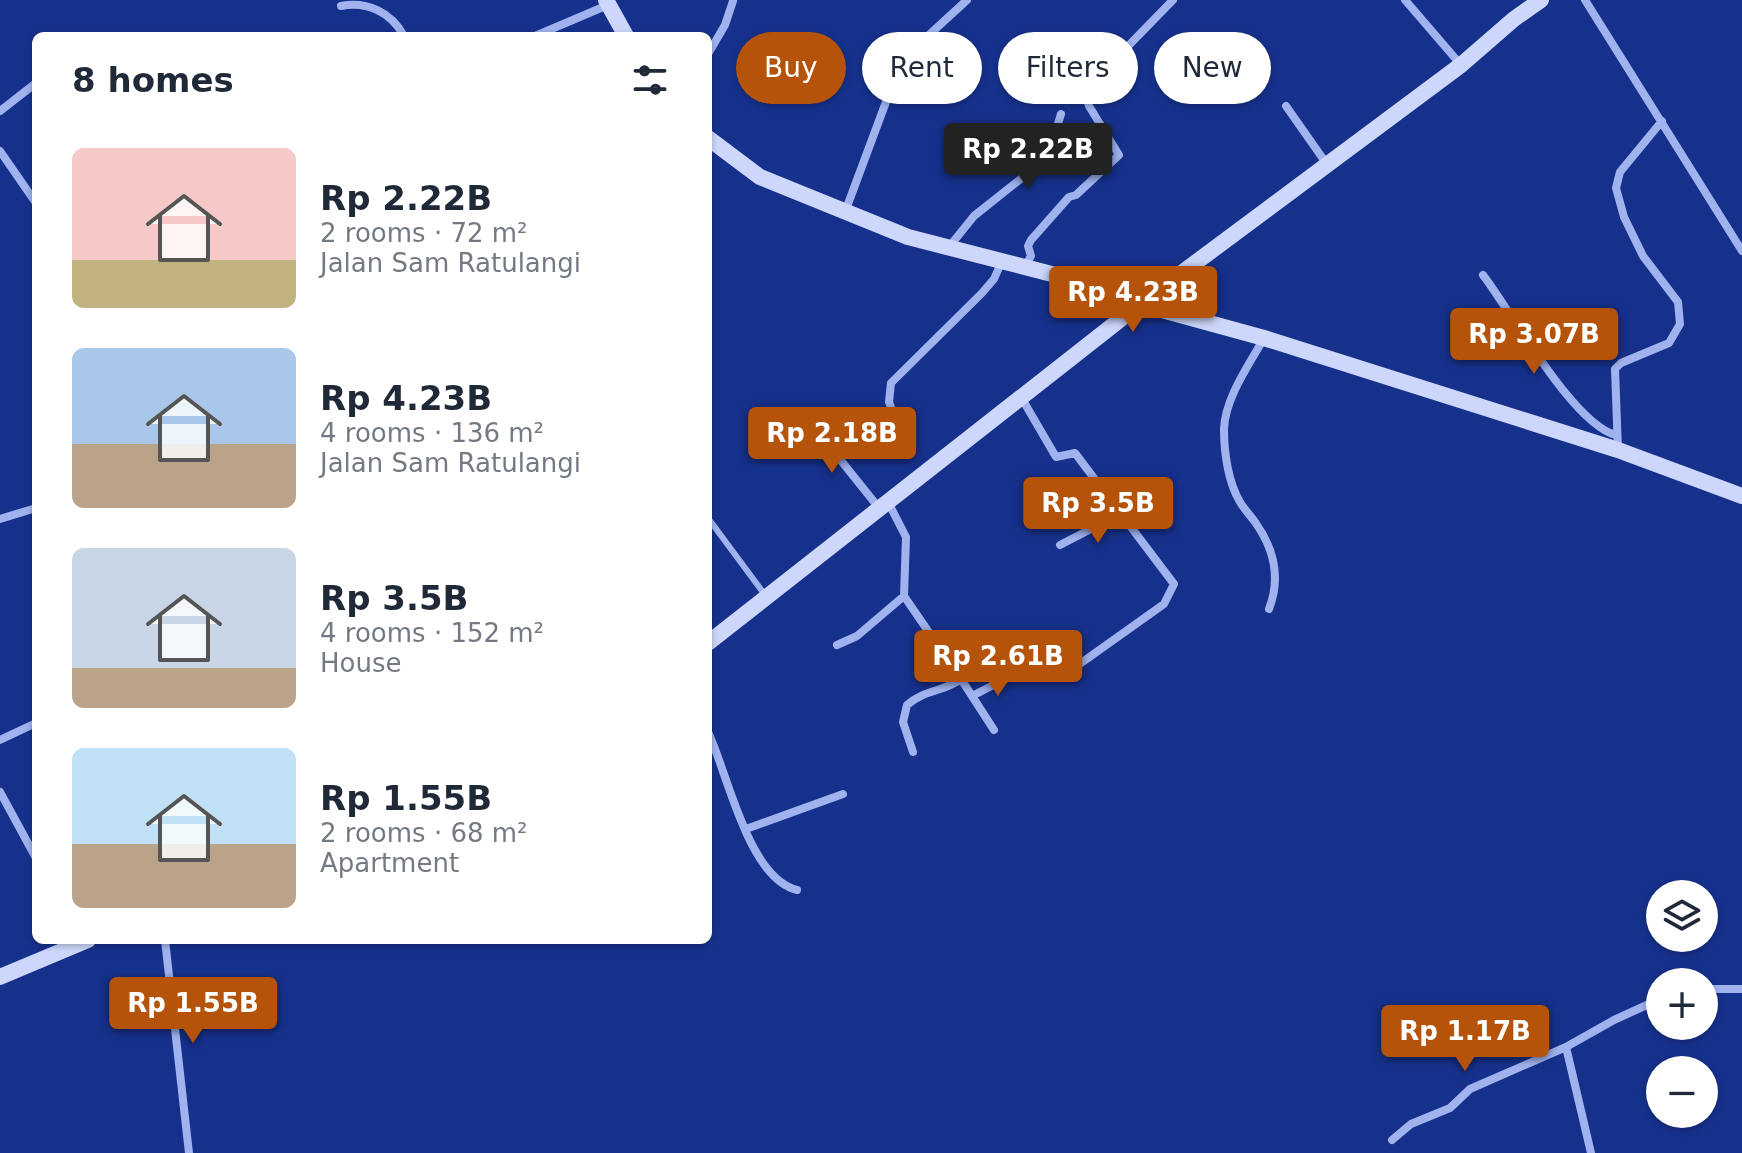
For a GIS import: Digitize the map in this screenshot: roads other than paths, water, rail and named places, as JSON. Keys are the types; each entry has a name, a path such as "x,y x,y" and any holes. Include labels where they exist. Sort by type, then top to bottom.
{"street":[{"path":"845,213 899,67 967,0"},
{"path":"1024,267 1031,256 1028,246 1031,240 1068,197 1076,195 1119,155 1089,106 1087,99 1095,80 1173,0"},
{"path":"1405,0 1461,65"},
{"path":"712,640 1020,396 1326,163 1461,65 1541,0"},
{"path":"1585,0 1742,251"},
{"path":"712,47 725,25 733,1"},
{"path":"341,6 355,3 375,9 397,24 402,32"},
{"path":"544,32 607,3 624,32"},
{"path":"0,111 32,86"},
{"path":"1286,106 1326,163"},
{"path":"948,248 974,216 1057,150 1057,127 1061,114"},
{"path":"1617,442 1615,369 1621,363 1669,343 1676,336 1680,320 1675,296 1643,256 1630,231 1616,188 1620,172 1662,121"},
{"path":"712,141 760,177 908,237 1071,279 1140,304 1617,442 1742,496"},
{"path":"1002,144 1026,174"},
{"path":"0,151 32,197"},
{"path":"896,421 889,402 891,383 982,293 994,279 1002,261"},
{"path":"1483,275 1554,376 1594,425 1617,442"},
{"path":"1264,338 1237,388 1224,430 1230,478 1240,503 1257,524 1276,569 1277,588 1269,609"},
{"path":"1020,396 1056,457 1074,451 1173,581 1174,589 1164,604 1067,673"},
{"path":"810,422 883,504 906,537 904,596 994,730"},
{"path":"0,519 32,509"},
{"path":"1060,545 1120,514"},
{"path":"837,645 857,636 904,596"},
{"path":"972,696 1013,675"},
{"path":"913,752 903,722 907,705 923,693 953,685 961,679"},
{"path":"0,740 32,725"},
{"path":"712,742 746,829 772,877 784,887 797,890"},
{"path":"746,829 843,794"},
{"path":"1,796 32,851"},
{"path":"0,977 76,944"},
{"path":"165,944 188,1153"},
{"path":"1718,989 1742,989"},
{"path":"1392,1140 1411,1124 1450,1108 1470,1089 1566,1047 1646,1005"},
{"path":"1566,1047 1591,1153"}],"lane":[{"path":"712,523 767,597"}]}
